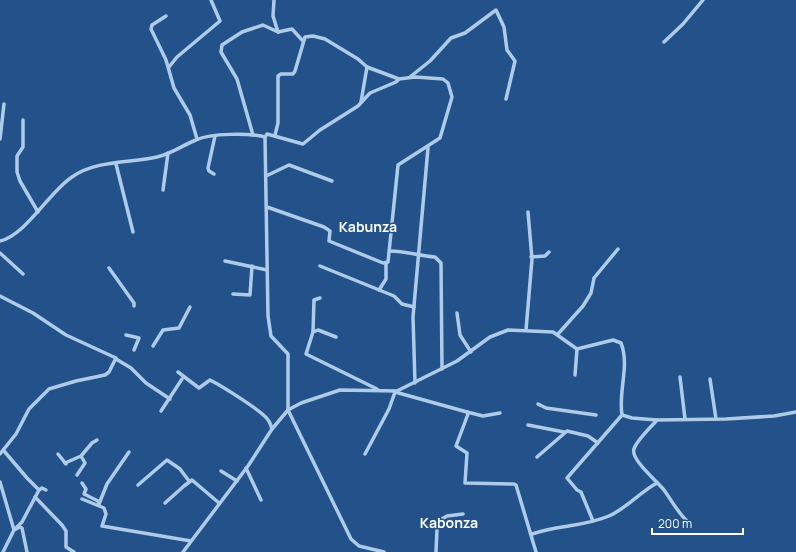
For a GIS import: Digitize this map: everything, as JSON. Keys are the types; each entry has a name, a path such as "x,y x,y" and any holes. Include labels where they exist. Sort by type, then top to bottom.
{"street":[{"path":"169,67 177,56 220,21 211,0"},
{"path":"274,0 274,16 278,32"},
{"path":"664,42 683,24 703,0"},
{"path":"410,77 430,61 451,38 465,33 496,10 504,27 507,50 515,61 506,99"},
{"path":"166,16 152,24 151,29 169,67 174,88 190,116 197,139"},
{"path":"253,135 237,79 223,56 221,48 222,45 242,32 259,26 266,26 278,32 292,29 303,41"},
{"path":"275,135 278,123 278,76 281,74 294,73 303,41 307,36 325,39 358,59 367,67 399,79"},
{"path":"358,106 363,97 367,67"},
{"path":"0,241 10,237 38,212 72,177 88,169 156,157 197,139 215,136 253,135 265,137 267,134 303,144 320,130 358,106 370,93 396,82 399,79 410,77 445,80 451,90 448,114 440,138 428,148 417,152 398,166 390,251 386,263 386,279 379,290"},
{"path":"0,139 4,104"},
{"path":"23,120 23,147 17,156 17,172 20,181 38,212"},
{"path":"214,174 209,171 208,165 215,136"},
{"path":"265,137 269,329 271,336 288,354 288,410 347,534 354,544 384,552"},
{"path":"415,383 414,307 417,256 421,233 428,148"},
{"path":"163,190 168,153"},
{"path":"116,164 133,232"},
{"path":"266,176 290,165 332,181"},
{"path":"267,207 324,227 330,231 329,241 386,263"},
{"path":"526,330 532,257 528,212"},
{"path":"558,334 583,306 591,293 594,278 618,249"},
{"path":"390,251 414,254 417,256 435,257 441,263 442,369"},
{"path":"532,257 545,256 549,252"},
{"path":"0,253 23,274"},
{"path":"225,261 267,270"},
{"path":"232,294 250,295 252,266"},
{"path":"320,266 379,290 398,299 402,304 414,307"},
{"path":"109,268 134,303 134,306"},
{"path":"0,296 33,313 66,335 85,342 131,368 146,383 170,399"},
{"path":"320,298 314,300 313,332 306,354 379,391"},
{"path":"153,346 163,330 179,328 190,307"},
{"path":"457,313 460,335 471,352"},
{"path":"313,332 318,330 336,337"},
{"path":"365,454 389,410 396,392 442,369 471,352 490,337 508,330 526,330 558,334 577,349"},
{"path":"126,335 139,338 134,350"},
{"path":"577,349 617,340 621,344 625,363 622,383 622,415 567,478 576,490 581,492 593,521"},
{"path":"575,376 577,349"},
{"path":"0,454 16,434 29,409 49,389 76,381 105,375 109,372 116,359"},
{"path":"178,372 199,388 210,380 223,387 243,402 260,412 268,419 272,428"},
{"path":"680,377 685,419"},
{"path":"177,379 188,379"},
{"path":"161,411 182,379"},
{"path":"710,379 716,419"},
{"path":"183,552 237,481 272,428 288,410 301,403 340,390 379,391 396,392 483,416 500,413"},
{"path":"538,404 546,408 596,415"},
{"path":"467,412 456,444 457,448 465,450 467,453 465,483 516,485 532,534 536,552"},
{"path":"622,415 632,418 657,420 716,419 774,416 796,412"},
{"path":"657,420 633,450 634,455 688,522"},
{"path":"528,425 588,436 598,443"},
{"path":"537,457 546,452 564,432"},
{"path":"58,454 66,464 81,456 92,443 98,440"},
{"path":"4,450 39,490"},
{"path":"99,504 107,484 129,452"},
{"path":"77,475 85,463 81,456"},
{"path":"138,485 167,460 180,469 189,481 194,481 219,503"},
{"path":"246,468 261,500"},
{"path":"221,471 237,481"},
{"path":"165,504 189,481"},
{"path":"0,482 14,530"},
{"path":"82,483 86,489 84,494 98,501 99,504 106,510 102,526 191,541"},
{"path":"532,534 547,530 583,525 618,511 657,483"},
{"path":"39,490 44,488 46,490"},
{"path":"3,552 14,530 22,522 39,490"},
{"path":"36,497 62,525 66,531 66,547 74,552"},
{"path":"82,499 99,504"},
{"path":"436,552 437,529 440,520 447,516 463,514"},
{"path":"14,530 20,527 22,528 27,552"},
{"path":"356,552 359,546"}],"district":[{"name":"Kabunza","path":"368,226"},
{"name":"Kabonza","path":"449,522"}]}
